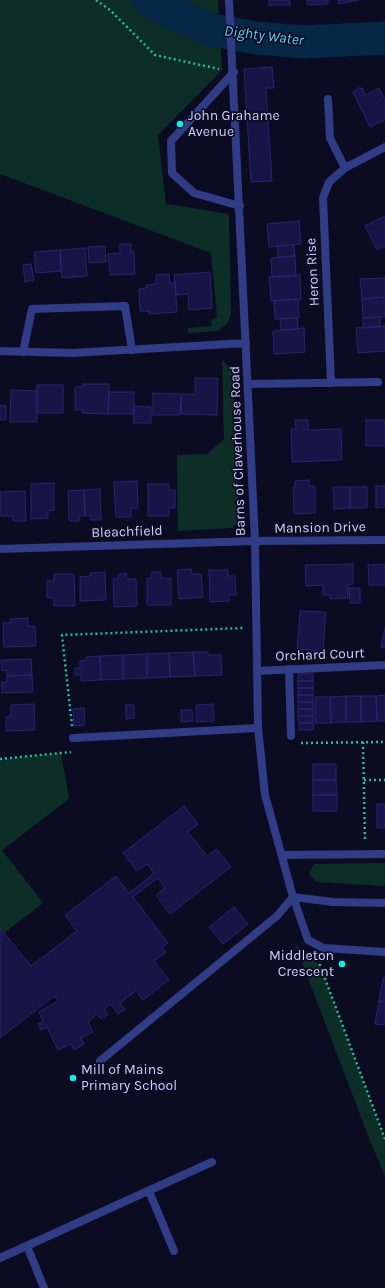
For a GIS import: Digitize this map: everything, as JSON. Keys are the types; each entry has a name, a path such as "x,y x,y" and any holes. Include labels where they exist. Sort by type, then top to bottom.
{"street":[{"name":"Barns of Claverhouse Road","path":"229,0 234,72 255,542 258,728 265,795 293,897 308,940 323,948"},
{"path":"234,72 171,142 172,173 194,193 240,206"},
{"path":"328,99 330,138 344,168"},
{"name":"Heron Rise","path":"331,383 323,198 330,182 344,168 385,147"},
{"path":"23,352 32,309 125,306 132,350"},
{"path":"0,351 72,353 246,343"},
{"path":"248,384 378,382"},
{"name":"Mansion Drive","path":"255,542 385,540"},
{"name":"Bleachfield","path":"0,549 255,542"},
{"name":"Orchard Court","path":"257,671 385,665"},
{"path":"289,669 291,736"},
{"path":"73,738 258,728"},
{"path":"282,855 385,854"},
{"path":"100,1060 277,916 293,897 333,902 385,903"},
{"path":"323,948 385,952"},
{"path":"0,1258 212,1162"},
{"path":"148,1191 174,1251"},
{"path":"27,1246 44,1288"}],"path":[{"path":"96,0 110,10 155,55 234,72"},
{"path":"73,738 62,635 256,628"},
{"path":"363,742 365,854"},
{"path":"299,744 385,742"},
{"path":"364,780 385,780"},
{"path":"323,948 320,965 385,1139"}],"green space":[{"path":"0,0 218,0 222,70 158,135 166,204 229,214 231,315 227,324 218,331 188,333 188,328 211,326 212,319 217,317 211,253 0,174"},
{"path":"222,359 233,371 240,522 232,528 178,531 177,455 207,454 224,439"},
{"path":"61,753 69,799 2,850 43,903 4,933 0,928 0,759"},
{"path":"385,863 385,886 316,882 309,874 314,864"},
{"path":"295,944 320,965 385,1139 385,1176 369,1138"}],"building":[{"path":"269,0 290,0 290,5 269,5"},
{"path":"307,0 328,0 328,4 307,5"},
{"path":"338,0 359,0 339,4"},
{"path":"272,67 274,88 266,88 272,181 251,182 244,69"},
{"path":"358,88 362,88 365,95 379,88 385,100 385,120 370,127 353,92"},
{"path":"385,216 385,246 377,250 365,226"},
{"path":"299,221 301,244 269,247 267,224"},
{"path":"120,244 131,244 131,252 134,252 135,274 110,275 108,254 120,253"},
{"path":"294,245 295,256 278,257 277,246"},
{"path":"105,246 106,262 89,263 88,247"},
{"path":"85,248 87,276 62,278 60,250"},
{"path":"60,250 61,271 36,273 34,252"},
{"path":"295,256 296,276 272,277 271,258"},
{"path":"31,264 34,280 25,282 23,265"},
{"path":"210,272 212,308 189,310 188,294 176,295 174,275"},
{"path":"169,274 170,283 175,283 177,312 149,314 149,311 140,311 139,289 146,288 146,285 156,284 156,275"},
{"path":"300,275 301,299 271,301 269,277"},
{"path":"385,278 385,297 362,299 360,279"},
{"path":"385,297 385,317 363,318 362,299"},
{"path":"298,299 299,318 275,319 274,301"},
{"path":"380,317 380,327 363,328 363,318"},
{"path":"297,318 298,329 281,330 280,319"},
{"path":"385,326 385,351 358,353 356,328"},
{"path":"304,328 305,352 274,354 273,331"},
{"path":"195,378 218,378 217,415 181,414 182,394 195,394"},
{"path":"83,384 109,384 108,414 82,413 83,410 75,410 75,387 83,387"},
{"path":"37,385 63,385 63,413 37,413"},
{"path":"11,390 37,391 37,422 10,422"},
{"path":"109,392 134,392 134,414 108,414"},
{"path":"153,393 181,394 180,415 153,415"},
{"path":"0,405 6,406 6,420 0,420"},
{"path":"134,406 151,407 151,423 133,423"},
{"path":"295,420 308,420 308,430 341,429 342,460 292,462 291,429 296,429"},
{"path":"366,420 385,420 385,446 366,446"},
{"path":"309,480 309,486 315,486 315,513 294,514 293,487 295,487 295,481"},
{"path":"137,481 138,508 131,508 131,517 116,517 114,482"},
{"path":"54,483 54,510 48,511 48,518 31,519 31,484"},
{"path":"148,484 169,484 169,490 175,490 175,508 169,508 169,516 148,516"},
{"path":"376,486 385,486 385,507 376,508"},
{"path":"333,487 350,487 350,508 334,509"},
{"path":"350,487 367,487 367,508 350,508"},
{"path":"100,489 101,520 91,520 91,515 85,516 84,490"},
{"path":"84,490 85,516 79,516 79,521 69,521 68,491"},
{"path":"25,491 26,521 13,521 13,516 0,516 0,492"},
{"path":"353,564 353,584 347,585 348,598 330,599 330,595 323,595 323,585 306,586 305,565"},
{"path":"385,564 385,585 369,585 368,565"},
{"path":"191,569 192,574 201,574 203,597 179,599 177,570"},
{"path":"209,570 228,570 228,576 235,576 236,595 229,595 229,601 210,602"},
{"path":"105,572 106,600 80,601 80,577 90,576 90,573"},
{"path":"152,572 161,572 161,578 171,578 171,605 147,605 147,578 152,578"},
{"path":"126,573 127,579 136,579 137,606 114,607 113,579 118,579 118,574"},
{"path":"54,574 74,574 75,606 54,606 54,598 47,598 47,581 54,581"},
{"path":"349,588 360,588 360,603 350,603"},
{"path":"300,611 326,612 323,651 297,649"},
{"path":"28,618 28,626 35,626 36,646 4,647 3,623 11,623 10,619"},
{"path":"385,628 385,648 381,647"},
{"path":"193,652 208,652 208,655 221,655 222,675 195,676"},
{"path":"193,652 195,676 170,677 169,653"},
{"path":"169,653 170,677 147,678 147,654"},
{"path":"147,654 147,678 123,679 123,655"},
{"path":"123,655 123,679 101,680 100,656"},
{"path":"100,656 101,680 81,681 81,675 75,675 75,668 80,668 80,661 86,660 86,657"},
{"path":"31,659 32,675 7,676 7,670 2,671 1,660"},
{"path":"298,674 313,674 313,681 298,681"},
{"path":"32,675 33,692 2,693 2,682 7,682 7,676"},
{"path":"298,681 313,681 313,688 298,688"},
{"path":"298,688 313,688 313,695 298,695"},
{"path":"298,695 313,695 313,702 298,702"},
{"path":"385,695 385,721 377,721 376,696"},
{"path":"346,696 346,722 331,723 330,697"},
{"path":"346,696 361,696 361,722 346,722"},
{"path":"361,696 376,696 377,721 361,722"},
{"path":"315,697 330,697 331,723 315,723"},
{"path":"298,702 313,702 313,709 298,709"},
{"path":"34,704 35,730 6,731 6,717 11,716 11,705"},
{"path":"213,704 214,721 196,722 196,705"},
{"path":"126,705 134,705 134,718 126,719"},
{"path":"84,708 85,725 74,726 73,709"},
{"path":"298,709 313,709 313,716 298,716"},
{"path":"181,710 192,710 193,721 181,722"},
{"path":"298,716 313,716 313,723 299,723"},
{"path":"299,723 313,723 314,730 299,730"},
{"path":"313,764 336,764 336,780 313,780"},
{"path":"313,780 336,780 337,795 313,795"},
{"path":"313,795 337,795 337,811 313,811"},
{"path":"377,804 385,804 385,828 377,828"},
{"path":"184,806 198,824 188,832 207,856 216,849 231,867 170,914 156,895 165,888 158,878 133,897 168,943 162,947 166,952 154,961 169,980 143,1000 136,991 120,1003 125,1009 118,1014 110,1004 104,1009 108,1014 101,1019 97,1014 88,1022 93,1032 81,1038 84,1044 74,1050 71,1044 58,1050 47,1027 41,1030 38,1024 43,1022 39,1012 58,1001 54,996 0,1038 0,928 31,966 77,931 65,915 116,876 129,893 154,873 147,864 137,871 123,853"},
{"path":"234,907 248,924 223,944 209,927"},
{"path":"383,978 385,978 385,1002 379,1001"},
{"path":"379,1001 385,1002 385,1025 375,1024"}],"waterway":[{"name":"Dighty Water","path":"149,0 171,12 212,30 257,38 304,42 385,38"}],"place":[{"name":"John Grahame Avenue","path":"180,124"},
{"name":"Middleton Crescent","path":"342,964"},
{"name":"Mill of Mains Primary School","path":"73,1078"}]}
